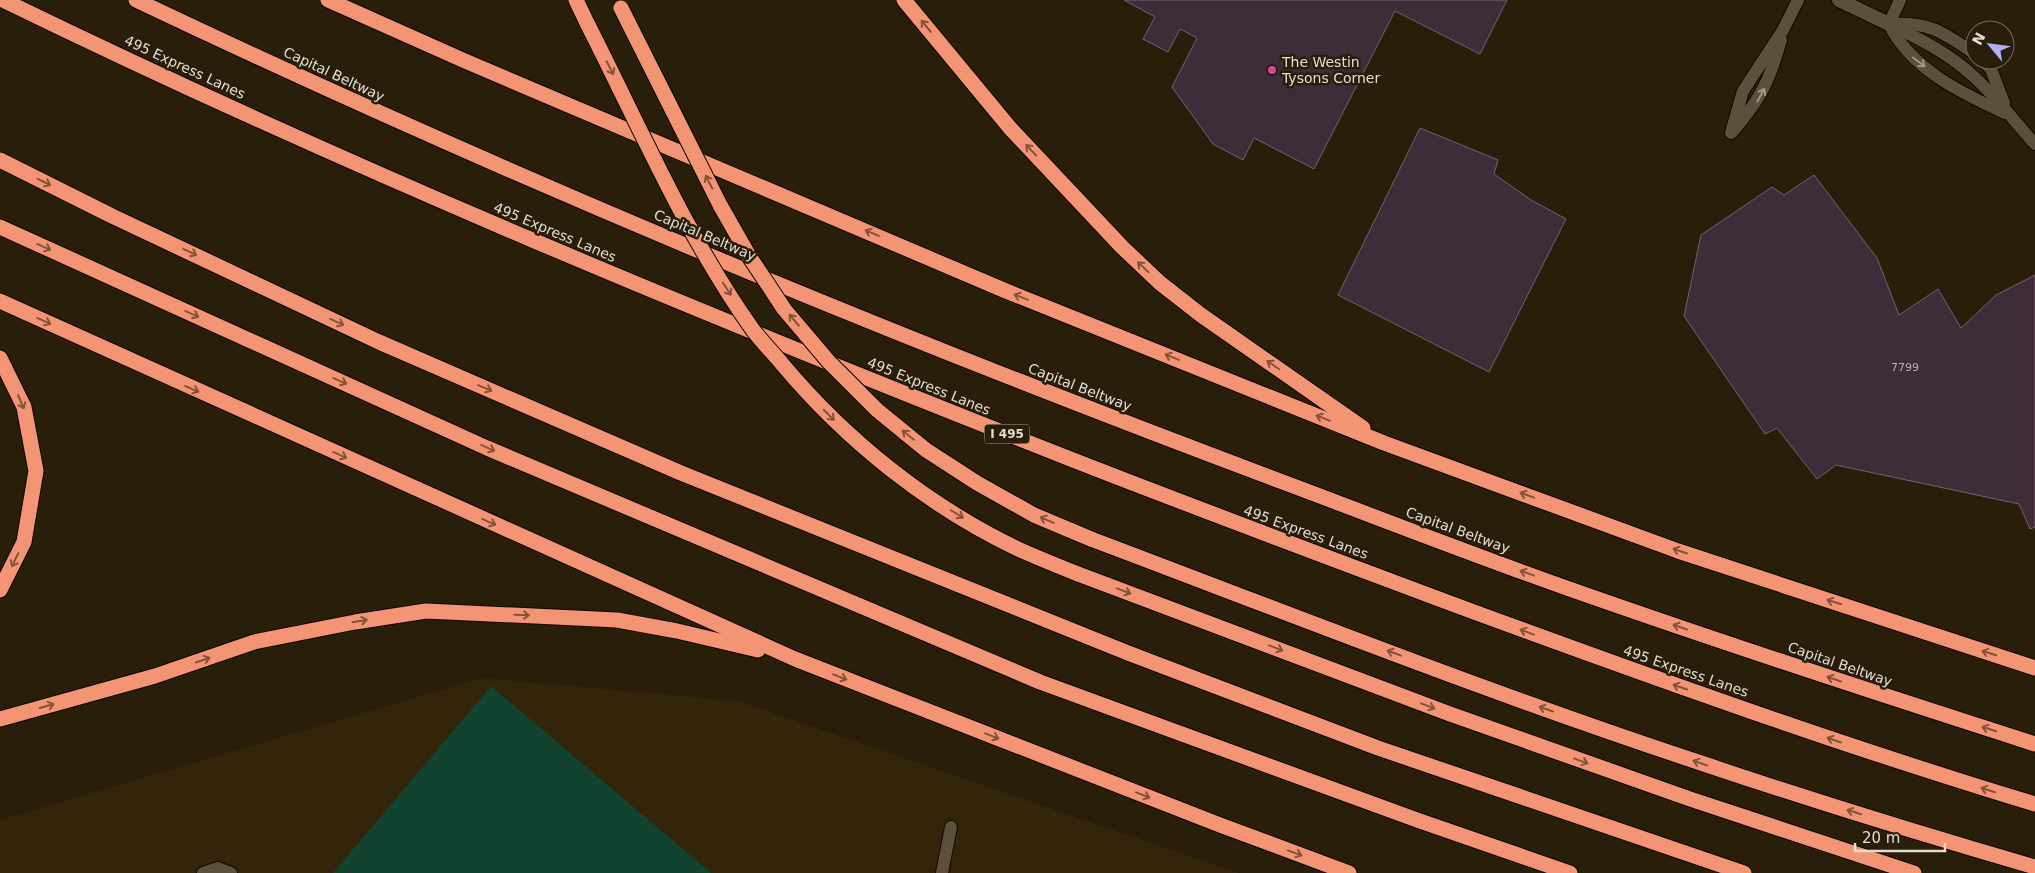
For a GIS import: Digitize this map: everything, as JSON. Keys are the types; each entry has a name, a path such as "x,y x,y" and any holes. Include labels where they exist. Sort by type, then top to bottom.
{"highway":[{"name":"495 Express Lanes","path":"4,0 237,109 521,236 898,391 1210,514 1628,669 1920,770 2035,804"},
{"name":"Capital Beltway","path":"136,0 423,132 663,236 958,358 1178,443 1573,590 1893,699 2035,744"},
{"path":"328,0 465,61 1006,291 1384,443 1678,551 2035,668"},
{"path":"576,0 688,223 717,275 754,331 802,388 852,437 904,480 958,515 1018,548 1078,574 1450,714 1690,799 1914,873"},
{"path":"904,0 1010,128 1122,248 1153,277 1201,315 1384,443"},
{"path":"619,4 720,205 749,256 784,309 829,362 877,410 926,450 977,483 1034,515 1091,539 1462,679 1702,764 1950,843 2035,867"},
{"path":"0,160 112,216 379,342 681,473 1128,653 1360,741 1744,873"},
{"path":"0,227 487,448 1040,682 1417,820 1570,873"},
{"path":"0,301 795,659 1220,825 1349,873"},
{"path":"0,358 24,407 36,471 24,542 0,590"},
{"path":"0,719 155,676 254,642 355,622 426,611 617,620 677,631 795,659"}],"street":[{"path":"1839,0 1861,5 1889,24"}],"lane":[{"path":"1783,30 1774,68 1766,86 1756,104 1731,133 1743,92 1783,30 1798,0"},
{"path":"1889,24 1900,0"},
{"path":"1889,24 1913,23 1927,26 1943,32 1965,47"},
{"path":"1889,24 1922,40 1970,73 1986,87 2035,144"},
{"path":"1889,24 1911,56 1969,97 2009,115"},
{"path":"1991,70 2009,115"},
{"path":"942,873 950,827"},
{"path":"203,873 218,868 230,873"}],"shaded area":[{"path":"482,678 738,701 1239,873 0,873 0,820"}],"green space":[{"path":"491,686 711,873 333,873"}],"building":[{"name":"The Westin Tysons Corner","path":"1124,0 1507,0 1480,54 1395,11 1314,169 1254,138 1243,160 1213,144 1172,87 1197,38 1180,29 1168,52 1143,39 1155,17"},
{"path":"1420,128 1498,160 1494,174 1531,200 1566,219 1489,372 1338,295"},
{"path":"1814,175 1877,258 1899,315 1938,289 1961,328 1996,295 2035,275 2035,527 2030,529 2019,504 1836,465 1817,479 1777,428 1765,434 1684,316 1701,235 1772,187 1784,195"}],"place":[{"name":"The Westin Tysons Corner","path":"1272,70"}]}
